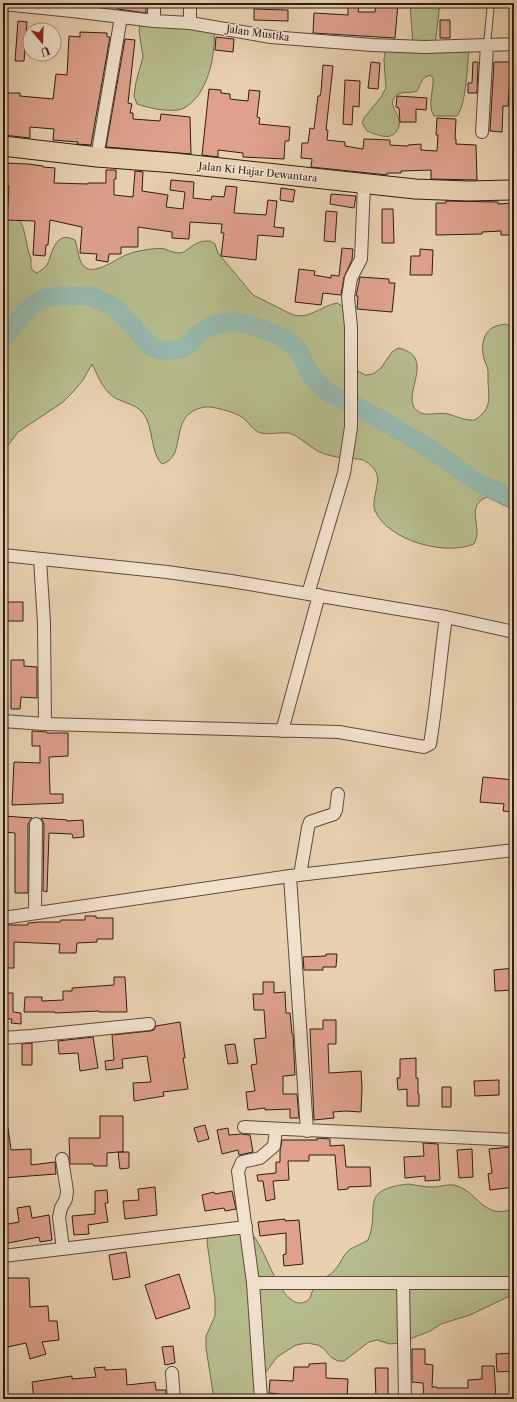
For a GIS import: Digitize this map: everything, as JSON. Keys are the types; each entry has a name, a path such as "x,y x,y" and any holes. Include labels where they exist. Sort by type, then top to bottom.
{"main road":[{"name":"Jalan Ki Hajar Dewantara","path":"3,146 415,189 468,191 514,190"}],"street":[{"path":"154,3 154,21"},
{"path":"190,3 190,23"},
{"name":"Jalan Mustika","path":"3,4 73,7 121,17 190,23 271,37 372,45 425,47 514,44"},
{"path":"97,157 121,17"},
{"path":"482,132 487,45"},
{"path":"282,731 344,473 351,427 351,327 348,297 351,278 361,259 364,184"},
{"path":"3,555 196,576 314,594 446,617 514,632"},
{"path":"40,559 44,623 45,724"},
{"path":"3,721 45,724 339,732 424,747 430,744 446,617"},
{"path":"307,1131 295,875 310,822 334,814 338,794"},
{"path":"35,913 36,824"},
{"path":"3,918 295,875 514,850"},
{"path":"3,1038 149,1024"},
{"path":"244,1127 514,1140"},
{"path":"261,1399 253,1283 238,1171 242,1162 260,1158 274,1146 276,1129"},
{"path":"62,1159 67,1191 66,1199 61,1208 59,1217 63,1250"},
{"path":"3,1256 246,1227"},
{"path":"253,1283 514,1283"},
{"path":"403,1283 405,1399"},
{"path":"172,1373 174,1399"}],"lane":[{"path":"487,45 492,3"}],"green space":[{"path":"410,3 440,3 435,46 469,46 463,103 457,116 434,116 431,107 433,78 430,75 427,76 420,84 417,91 401,93 394,98 393,106 398,118 399,127 393,135 382,136 367,131 362,123 386,88 384,60 386,45 413,46"},
{"path":"141,19 214,27 214,49 205,84 199,95 182,109 166,110 137,104 134,96 143,57 139,31"},
{"path":"9,209 21,223 31,259 31,268 37,273 47,265 53,249 59,240 63,238 75,240 81,263 86,268 90,269 101,268 126,255 140,251 165,249 180,253 199,242 210,241 215,244 218,253 253,295 291,314 303,316 337,303 342,306 346,313 352,363 358,371 365,375 373,374 381,368 392,352 398,348 410,353 416,360 416,379 412,399 414,407 424,414 445,414 463,419 475,420 482,414 487,407 489,398 488,370 483,355 483,341 490,329 506,324 514,329 514,510 487,497 481,500 476,509 477,535 474,544 448,548 434,547 419,543 405,538 382,522 375,511 374,506 378,479 377,474 369,464 363,460 337,457 322,453 292,434 268,434 258,432 240,416 213,407 205,407 193,411 186,417 181,426 175,453 170,460 162,464 158,459 149,425 143,413 139,409 117,399 109,393 101,383 92,364 83,380 63,402 18,432 3,452 3,279 6,273 3,262 3,213"},
{"path":"408,1184 433,1187 454,1185 462,1188 487,1208 494,1211 514,1209 514,1294 470,1315 441,1324 430,1331 400,1343 390,1344 377,1340 369,1342 344,1361 338,1361 332,1358 318,1345 307,1343 296,1345 277,1357 261,1379 258,1399 214,1399 206,1348 206,1336 215,1316 215,1299 207,1242 209,1231 251,1234 262,1250 274,1275 288,1297 296,1302 305,1302 310,1297 316,1285 335,1270 349,1250 368,1240 376,1196 382,1191 392,1187"}],"building":[{"path":"118,3 146,3 146,13 117,9"},
{"path":"376,3 398,3 395,38 313,33 314,13 348,15 348,4 359,5 358,12 375,12"},
{"path":"254,9 288,10 288,21 254,20"},
{"path":"440,20 450,20 450,38 440,38"},
{"path":"18,21 27,22 22,22 22,61 15,61"},
{"path":"80,32 107,33 107,37 110,37 91,145 77,144 78,142 53,140 54,129 30,127 30,138 3,135 3,93 20,93 20,96 53,99 56,74 67,75 69,36 80,37"},
{"path":"216,37 234,39 233,52 215,50"},
{"path":"125,39 135,40 128,103 132,104 130,113 133,113 133,119 160,121 161,114 190,117 191,154 106,147"},
{"path":"371,62 380,63 378,89 368,88"},
{"path":"473,62 478,62 477,93 468,93 468,83 472,83"},
{"path":"494,62 511,62 508,106 503,106 502,132 490,131"},
{"path":"323,65 333,66 326,130 328,130 327,140 345,142 345,146 363,149 364,139 390,140 390,145 408,146 421,144 421,150 437,151 437,118 456,119 456,144 476,145 477,180 431,179 431,170 401,171 401,173 387,173 387,175 311,167 312,159 301,158 302,143 308,143 310,128 314,129 318,96 320,96 321,92"},
{"path":"345,80 360,81 359,107 353,106 352,125 343,124"},
{"path":"209,89 221,90 221,93 230,94 230,99 248,101 249,90 260,91 257,117 260,118 259,124 290,127 289,141 285,141 284,159 243,157 243,153 218,150 218,157 202,155"},
{"path":"397,96 427,98 426,110 416,109 416,122 400,122 399,108 396,107"},
{"path":"3,163 28,164 55,168 54,183 106,183 106,170 116,170 116,179 114,179 114,195 133,197 135,171 143,172 142,191 168,195 166,207 183,209 185,192 170,190 171,180 194,182 193,198 211,200 212,196 224,197 226,186 237,187 234,213 266,215 268,200 277,201 274,227 284,228 283,237 258,235 256,260 221,256 224,233 221,233 222,224 190,222 189,239 172,238 172,232 138,227 138,247 121,247 121,254 109,254 108,262 96,260 97,254 80,253 82,227 50,220 48,245 46,245 45,256 33,255 35,221 7,220 9,186 3,186"},
{"path":"281,188 295,190 293,202 280,200"},
{"path":"331,194 356,196 354,208 330,204"},
{"path":"446,201 498,202 498,204 514,203 514,235 501,235 501,231 482,232 482,234 436,235 436,203 446,203"},
{"path":"382,209 393,209 394,243 382,243"},
{"path":"326,211 337,212 335,242 324,241"},
{"path":"342,248 353,249 352,260 344,277 341,295 323,293 321,305 295,302 299,269 315,271 314,275 331,278 331,275 339,276"},
{"path":"420,249 433,250 432,275 410,275 411,256 420,256"},
{"path":"360,277 389,279 389,283 395,283 392,312 357,309 358,296 356,296"},
{"path":"3,602 23,602 23,621 3,621"},
{"path":"11,660 24,660 24,666 37,667 37,698 21,697 20,709 11,709"},
{"path":"32,731 68,733 68,756 49,757 50,794 63,794 63,803 12,805 14,762 40,763 40,746 32,746"},
{"path":"483,777 514,780 514,812 503,811 504,804 480,802"},
{"path":"4,816 32,818 28,824 28,893 15,893 15,833 3,832"},
{"path":"41,818 67,821 83,820 84,837 73,838 72,834 49,833 47,892 43,891 44,824"},
{"path":"85,916 96,916 96,918 113,918 113,939 97,939 97,942 77,943 76,953 59,953 60,944 14,942 14,968 3,968 4,925 28,925 28,923 60,922 61,920 85,920"},
{"path":"326,954 337,954 336,967 323,967 323,970 304,970 303,957 326,956"},
{"path":"514,968 514,990 495,991 494,970"},
{"path":"114,977 125,977 127,1012 24,1012 25,997 42,997 42,1001 63,1000 63,991 72,991 72,988 114,985"},
{"path":"263,982 274,982 274,993 285,992 286,1013 290,1013 293,1034 295,1075 283,1076 283,1094 297,1094 299,1118 290,1118 290,1109 265,1110 265,1108 248,1110 246,1092 255,1091 251,1065 257,1064 254,1039 266,1038 264,1010 254,1010 253,994 263,994"},
{"path":"3,993 13,993 13,1012 21,1013 21,1024 11,1023 12,1019 3,1019"},
{"path":"323,1020 336,1020 336,1044 328,1044 329,1073 361,1071 361,1112 333,1112 334,1118 314,1120 310,1029 323,1029"},
{"path":"180,1022 185,1058 183,1058 188,1089 163,1092 164,1096 134,1101 133,1083 151,1082 147,1056 122,1059 123,1068 106,1070 105,1061 114,1060 112,1035 150,1031 154,1030 156,1026"},
{"path":"93,1037 98,1068 80,1071 78,1053 59,1054 58,1041"},
{"path":"32,1043 32,1065 22,1065 22,1044"},
{"path":"235,1044 238,1063 228,1064 225,1045"},
{"path":"416,1058 416,1078 418,1078 419,1106 407,1106 407,1089 398,1090 397,1078 400,1078 400,1059"},
{"path":"499,1080 499,1095 475,1096 474,1081"},
{"path":"442,1087 451,1087 451,1107 442,1107"},
{"path":"100,1116 123,1116 123,1152 129,1152 129,1168 120,1169 118,1152 107,1153 107,1166 94,1166 93,1164 70,1164 69,1138 100,1138"},
{"path":"205,1125 209,1139 198,1142 194,1128"},
{"path":"3,1128 8,1128 11,1150 31,1149 31,1165 55,1162 56,1174 3,1178"},
{"path":"228,1128 229,1135 250,1135 253,1152 239,1155 238,1150 222,1154 217,1130"},
{"path":"317,1138 330,1139 330,1146 344,1145 346,1167 370,1167 371,1186 348,1187 348,1189 338,1190 335,1155 309,1155 309,1161 288,1161 289,1180 273,1181 275,1199 266,1201 263,1181 258,1181 257,1175 276,1173 276,1162 280,1162 282,1140 317,1140"},
{"path":"423,1143 438,1144 440,1180 425,1181 425,1176 405,1178 404,1157 424,1156"},
{"path":"511,1147 511,1152 514,1151 514,1187 490,1190 488,1174 492,1173 489,1149"},
{"path":"472,1149 473,1177 459,1178 457,1150"},
{"path":"155,1187 157,1215 125,1219 123,1201 139,1200 138,1189"},
{"path":"107,1190 108,1203 105,1203 108,1222 88,1225 89,1234 74,1235 72,1216 95,1214 95,1191"},
{"path":"232,1191 236,1209 225,1211 224,1208 205,1211 202,1195 214,1192 215,1194"},
{"path":"30,1206 32,1218 49,1215 52,1240 40,1242 39,1237 3,1244 3,1225 19,1222 17,1208"},
{"path":"285,1219 285,1221 299,1220 303,1264 284,1266 283,1255 286,1254 286,1233 260,1236 258,1222"},
{"path":"126,1252 130,1277 113,1280 109,1255"},
{"path":"179,1274 190,1308 156,1319 145,1285"},
{"path":"3,1278 29,1278 30,1307 48,1306 49,1321 57,1321 59,1340 42,1342 46,1354 30,1359 26,1343 3,1348"},
{"path":"173,1346 175,1363 165,1365 162,1347"},
{"path":"412,1349 425,1349 425,1364 433,1365 432,1387 468,1388 468,1380 482,1379 482,1366 494,1366 496,1399 424,1399 423,1383 412,1382"},
{"path":"514,1353 514,1371 497,1372 496,1354"},
{"path":"326,1363 326,1378 348,1379 347,1399 278,1399 279,1394 269,1393 270,1380 293,1381 294,1367 309,1367 309,1364"},
{"path":"105,1367 105,1370 126,1369 127,1385 155,1382 156,1390 166,1390 166,1399 34,1399 32,1382 72,1376 72,1379 96,1377 94,1368"},
{"path":"375,1368 388,1368 388,1399 376,1399"}],"waterway":[{"path":"3,339 18,320 34,304 46,298 58,296 90,296 115,307 150,346 160,350 169,351 181,349 190,344 195,337 205,329 219,324 234,322 253,326 278,335 297,348 312,377 327,392 366,411 432,450 477,482 514,499"}]}
